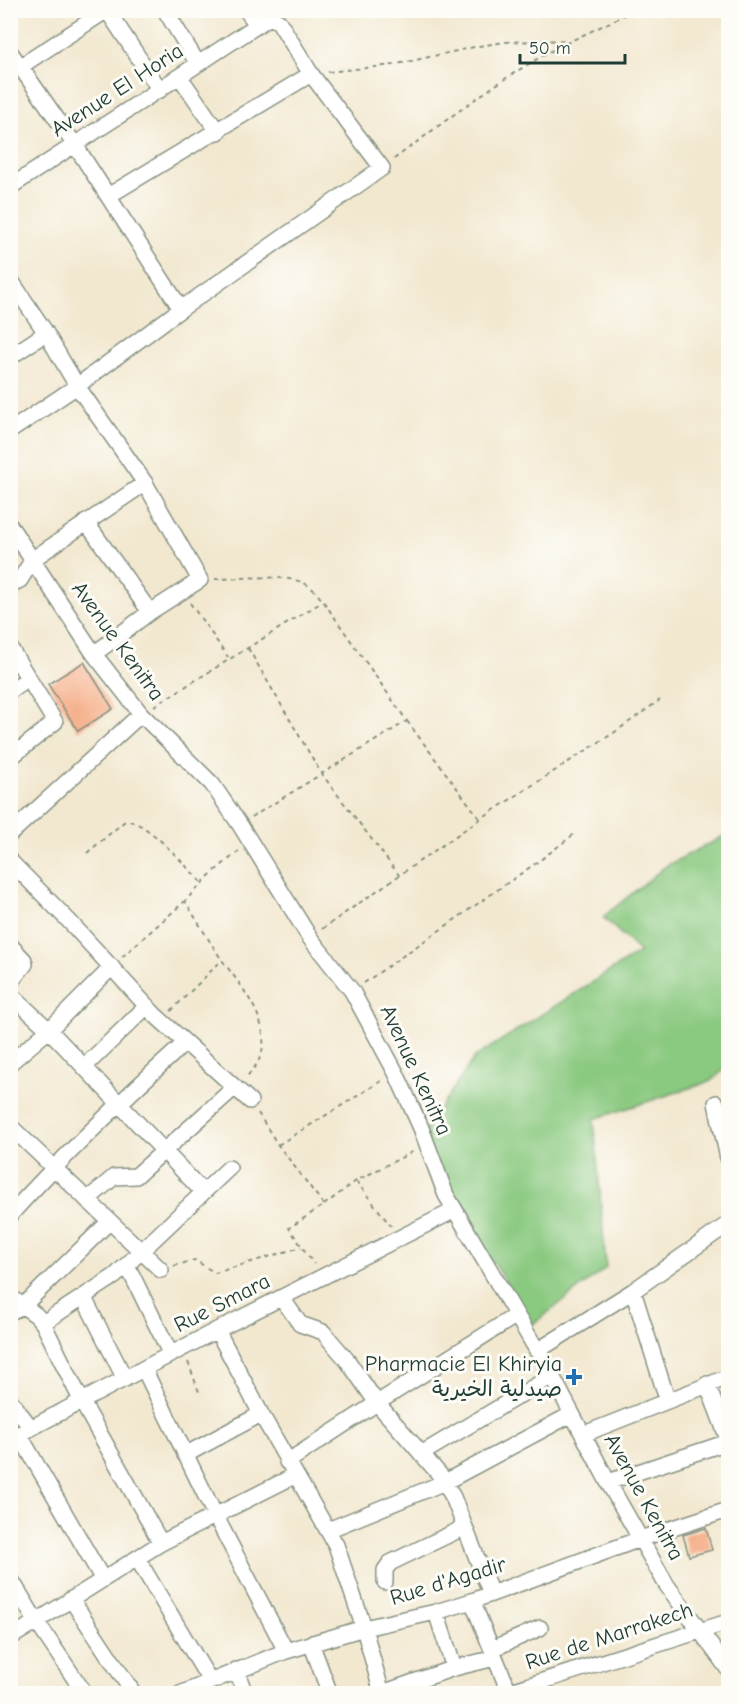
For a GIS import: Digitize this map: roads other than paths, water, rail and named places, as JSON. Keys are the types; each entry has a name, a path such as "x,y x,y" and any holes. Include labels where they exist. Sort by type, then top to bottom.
{"street":[{"path":"165,10 198,64"},
{"path":"246,10 257,24"},
{"path":"21,66 107,11 160,90"},
{"name":"Avenue El Horia","path":"10,187 270,17 279,22 311,74"},
{"path":"10,52 75,145 181,309"},
{"path":"10,431 77,386 181,309 382,168 311,74 218,132 108,196"},
{"path":"180,77 218,132"},
{"path":"10,279 46,333 77,386 145,483 200,580 150,612 94,654"},
{"path":"10,357 46,333"},
{"path":"10,585 20,580 33,559 145,483"},
{"path":"86,522 150,612"},
{"name":"Avenue Kenitra","path":"10,525 94,654 141,714 212,784 310,938 352,991 396,1072 454,1210 552,1376 608,1482 666,1584 729,1669"},
{"path":"10,648 55,722 10,758"},
{"path":"10,691 29,678"},
{"path":"10,834 141,714"},
{"path":"10,861 147,1006 250,1101"},
{"path":"10,945 25,964 10,984"},
{"path":"10,1063 49,1030 112,967"},
{"path":"10,994 49,1030 203,1192"},
{"path":"84,1067 147,1006"},
{"path":"11,1214 54,1167 118,1104 185,1043"},
{"path":"87,1200 114,1177 136,1176 235,1087"},
{"path":"716,1103 728,1153"},
{"path":"10,1125 161,1270"},
{"path":"43,1323 84,1298 127,1265 229,1168"},
{"name":"Rue Smara","path":"20,1433 454,1210"},
{"path":"109,1222 15,1305 43,1323 82,1402 161,1543"},
{"path":"537,1351 633,1291 729,1224"},
{"path":"127,1265 177,1352"},
{"path":"633,1291 667,1400"},
{"path":"84,1298 124,1379"},
{"path":"282,1298 300,1324 323,1332 347,1360 376,1403 445,1482 491,1594"},
{"path":"10,1638 102,1578 161,1543 215,1515 292,1468 376,1403 515,1316"},
{"path":"218,1330 261,1414 328,1530 343,1562 364,1628 379,1687 385,1692 454,1668 493,1653 540,1628"},
{"path":"144,1369 215,1515 286,1651"},
{"path":"421,1454 552,1376"},
{"path":"584,1434 729,1377"},
{"path":"608,1482 729,1441 707,1384"},
{"path":"10,1400 20,1433 102,1578"},
{"path":"185,1455 261,1414"},
{"path":"328,1530 445,1482 572,1414"},
{"name":"Rue d'Agadir","path":"180,1694 286,1651 364,1628 436,1612 472,1601 640,1539 729,1510"},
{"path":"385,1582 385,1570 390,1563 465,1527"},
{"path":"137,1558 210,1682"},
{"path":"10,1578 85,1694"},
{"path":"71,1599 134,1694"},
{"path":"472,1601 507,1693"},
{"path":"436,1612 454,1668"},
{"name":"Rue de Marrakech","path":"507,1693 729,1622"},
{"path":"311,1643 330,1694"},
{"path":"236,1670 245,1694"}],"place":[{"name":"Pharmacie El Khiryia صيدلية الخيرية","path":"574,1377"}]}
